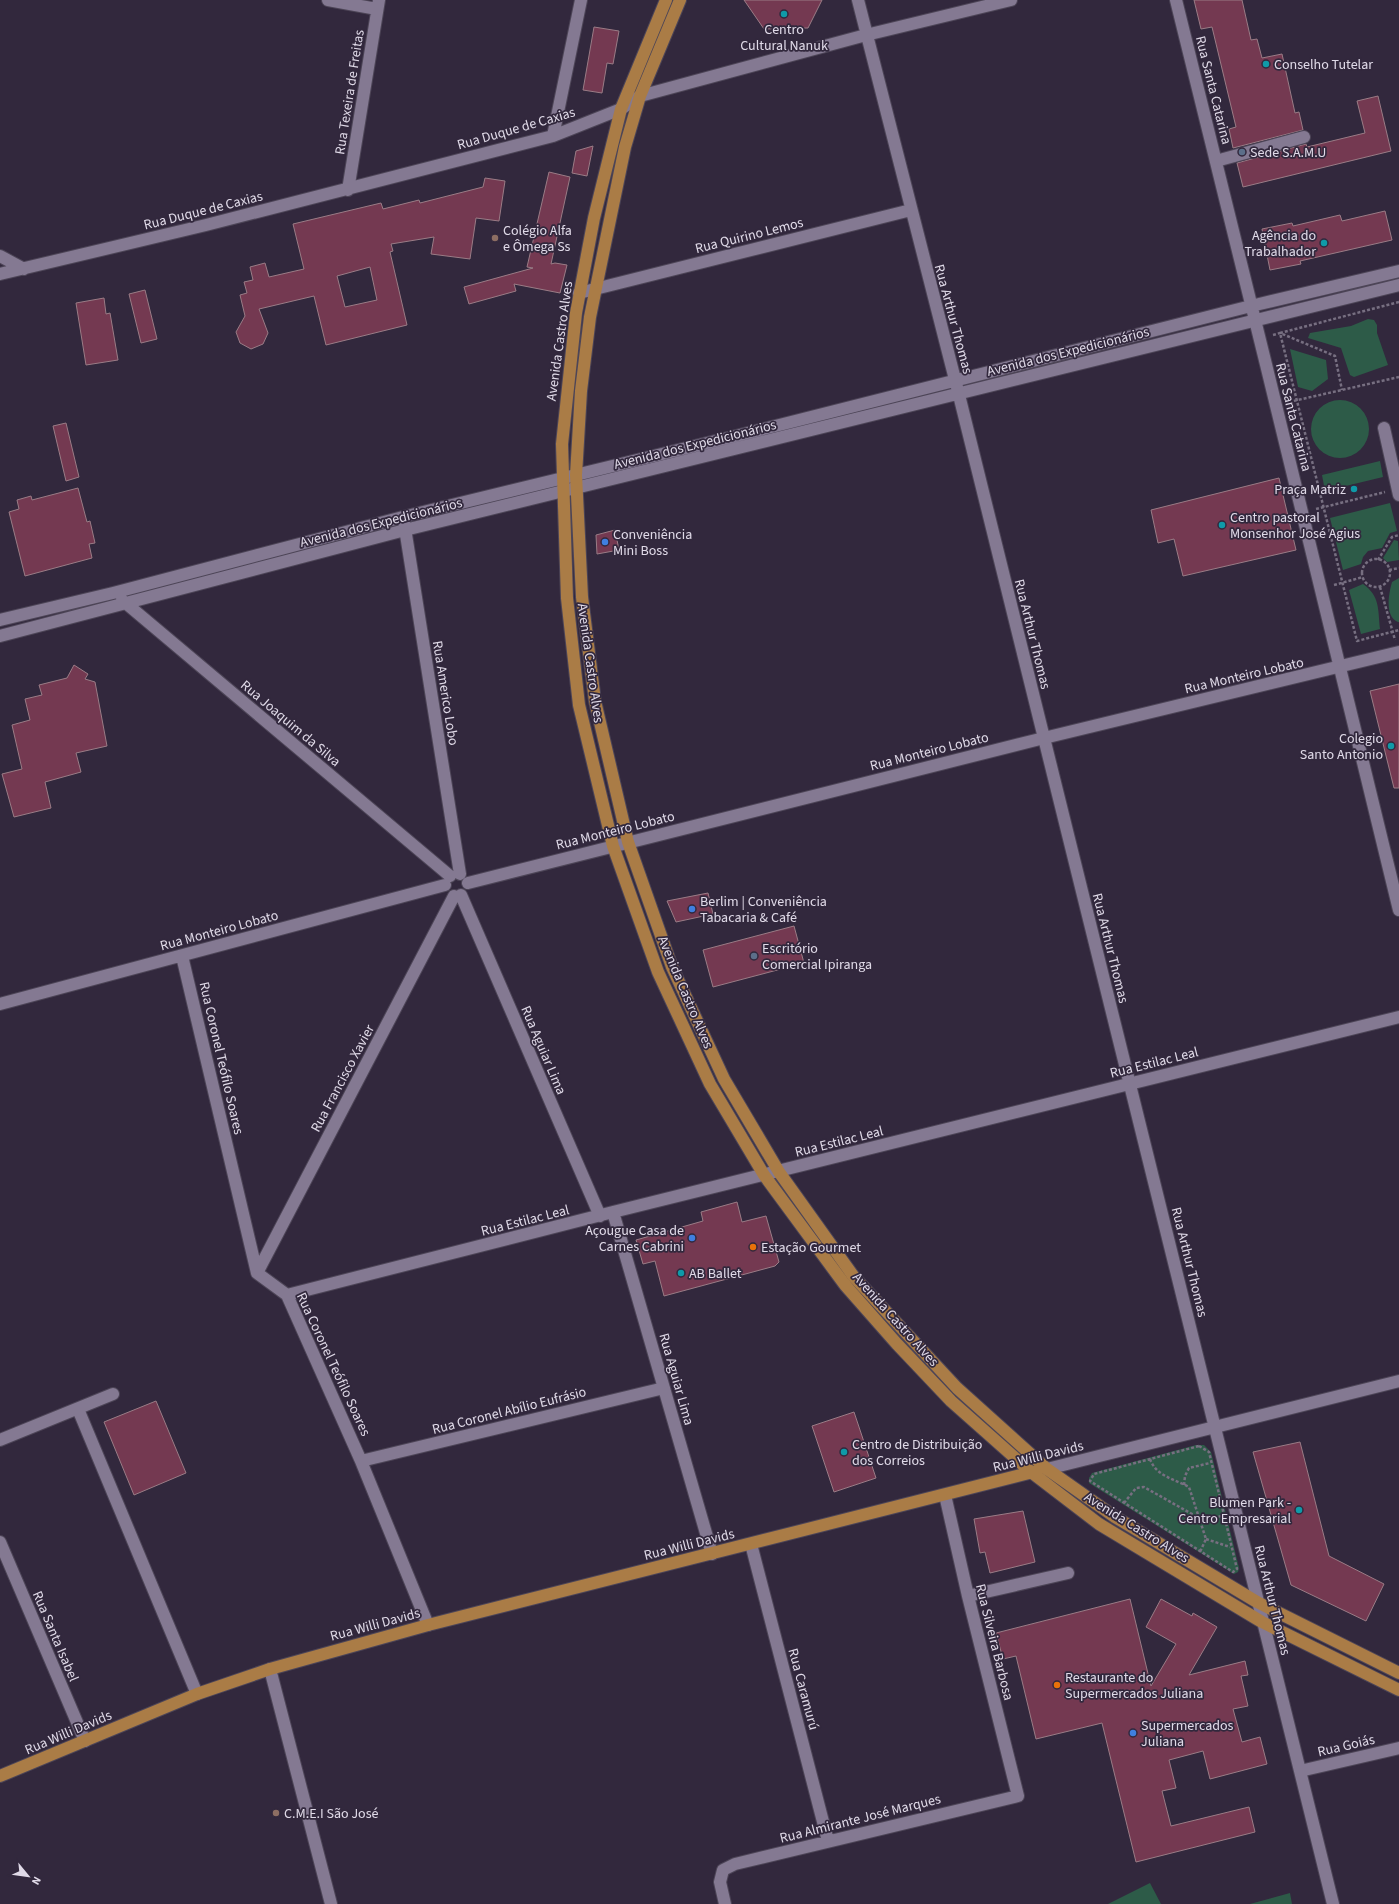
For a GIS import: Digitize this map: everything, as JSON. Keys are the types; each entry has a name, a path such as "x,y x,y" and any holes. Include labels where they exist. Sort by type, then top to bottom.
{"main road":[{"name":"Avenida Castro Alves","path":"666,0 621,109 594,218 579,293 566,389 562,444 562,492 567,598 580,705 613,846 658,972 710,1084 764,1175 849,1281 897,1344 951,1401 1031,1472 1099,1524 1262,1622 1399,1690"},
{"name":"Avenida Castro Alves","path":"680,0 640,96 625,147 595,288 581,391 576,475 582,597 595,701 628,842 672,967 724,1079 779,1172 849,1281 957,1388 1047,1469 1115,1517 1257,1602 1399,1673"},
{"path":"580,705 595,701"},
{"path":"658,972 672,967"},
{"name":"Rua Willi Davids","path":"0,1776 197,1694 270,1669 428,1625 945,1496 1047,1469"},
{"path":"1148,1553 1155,1542"},
{"path":"1346,1663 1353,1650"}],"street":[{"path":"328,0 378,4"},
{"path":"553,136 581,0"},
{"name":"Rua Arthur Thomas","path":"858,0 959,395 1216,1427 1257,1602 1332,1904"},
{"name":"Rua Duque de Caxias","path":"0,274 24,270 348,190 553,136 621,109 640,96 866,35 1010,0"},
{"name":"Rua Santa Catarina","path":"1176,0 1258,338 1322,588 1399,910"},
{"name":"Rua Texeira de Freitas","path":"348,190 378,4"},
{"path":"1216,161 1304,137"},
{"name":"Rua Quirino Lemos","path":"579,293 911,210"},
{"path":"0,256 24,270"},
{"name":"Avenida dos Expedicionários","path":"0,620 113,593 403,517 562,478 959,395 1251,306 1399,271"},
{"name":"Avenida dos Expedicionários","path":"0,636 405,530 576,489 955,381 1254,320 1399,285"},
{"path":"1384,428 1398,492"},
{"name":"Rua Americo Lobo","path":"403,517 456,880"},
{"name":"Rua Joaquim da Silva","path":"113,593 456,880 446,890 457,896"},
{"name":"Rua Monteiro Lobato","path":"0,1004 182,956 456,880 613,846 1044,738 1398,652"},
{"name":"Rua Francisco Xavier","path":"257,1273 457,896 467,888 456,880"},
{"name":"Rua Aguiar Lima","path":"457,896 600,1216"},
{"name":"Rua Coronel Teófilo Soares","path":"182,956 257,1273 287,1295 361,1461 428,1625"},
{"name":"Rua Estilac Leal","path":"287,1295 613,1212 1399,1017"},
{"name":"Rua Aguiar Lima","path":"613,1212 712,1554"},
{"name":"Rua Willi Davids","path":"1047,1469 1399,1381"},
{"name":"Rua Coronel Abílio Eufrásio","path":"361,1461 664,1388"},
{"path":"0,1440 113,1394"},
{"path":"78,1409 197,1694"},
{"name":"Rua Silveira Barbosa","path":"945,1496 968,1596 1018,1796"},
{"name":"Rua Santa Isabel","path":"0,1542 85,1741"},
{"name":"Rua Caramurú","path":"751,1544 828,1841"},
{"path":"968,1596 1068,1573"},
{"path":"270,1669 331,1904"},
{"name":"Rua Goiás","path":"1300,1771 1399,1748"},
{"name":"Rua Almirante José Marques","path":"725,1904 720,1882 723,1870 735,1864 1018,1796"}],"path":[{"path":"1258,338 1399,302"},
{"path":"1280,333 1334,356 1342,390"},
{"path":"1280,333 1357,641 1399,630"},
{"path":"1275,405 1399,377"},
{"path":"1302,513 1398,492"},
{"path":"1378,560 1387,565 1389,570 1387,582 1380,586 1369,585 1363,577 1363,568 1366,564 1378,560 1392,537 1399,535"},
{"path":"1389,570 1399,568"},
{"path":"1322,588 1363,577"},
{"path":"1380,586 1398,652"},
{"path":"1146,1444 1152,1465 1163,1475 1189,1487 1206,1539 1192,1564"},
{"path":"1199,1446 1209,1452 1237,1569 1233,1572 1092,1483 1092,1476 1150,1459 1199,1446"},
{"path":"1184,1485 1186,1471 1189,1468 1211,1462 1224,1461"},
{"path":"1115,1517 1136,1488 1144,1487 1199,1518 1237,1516"},
{"path":"1206,1539 1246,1551"}],"green space":[{"path":"1368,319 1374,320 1377,325 1377,333 1388,365 1354,377 1350,375 1341,348 1308,338 1310,333 1351,326"},
{"path":"1290,349 1326,360 1328,379 1312,391 1298,387"},
{"path":"1340,400 1356,405 1364,413 1369,429 1364,445 1356,453 1340,458 1324,453 1316,445 1311,429 1316,413 1324,405"},
{"path":"1380,461 1383,477 1325,491 1322,475"},
{"path":"1390,503 1397,531 1390,533 1382,548 1368,551 1363,557 1361,564 1343,570 1330,518"},
{"path":"1394,540 1398,541 1399,560 1387,562 1383,558"},
{"path":"1399,578 1398,622 1391,615 1389,604 1392,582"},
{"path":"1363,584 1373,593 1375,598 1378,609 1380,629 1361,634 1349,590"},
{"path":"1196,1445 1204,1445 1211,1452 1239,1568 1238,1572 1234,1574 1089,1483 1089,1478 1092,1473"},
{"path":"1150,1883 1161,1904 1108,1904"},
{"path":"1290,1893 1292,1904 1250,1904"}],"building":[{"name":"Centro Cultural Nanuk","path":"744,0 822,0 808,28 764,29"},
{"path":"1194,0 1242,0 1251,40 1257,39 1262,58 1282,54 1295,113 1299,112 1303,130 1233,148 1229,129 1236,127 1212,27 1201,29"},
{"path":"594,27 619,31 613,64 607,63 602,93 583,90"},
{"path":"1378,96 1391,151 1243,187 1237,163 1306,144 1307,147 1365,133 1357,101"},
{"path":"593,146 587,176 572,173 576,151"},
{"path":"549,172 570,177 551,264 555,263 567,265 560,293 514,284 516,291 469,304 464,287 533,268 527,267"},
{"path":"485,178 505,181 499,221 476,218 470,259 431,254 434,237 391,244 393,251 390,252 407,325 326,345 314,296 259,309 268,333 263,344 251,349 240,343 236,332 245,316 240,295 247,293 244,282 253,280 250,267 265,263 269,277 304,269 293,224 381,203 383,209 419,200 420,203 483,187","holes":["370,267 377,300 345,307 337,276"]},
{"path":"1385,211 1392,240 1300,261 1301,264 1270,270 1262,229 1292,223 1293,226 1340,215 1342,221"},
{"path":"145,290 157,339 141,343 129,294"},
{"path":"104,298 106,314 110,313 118,360 86,365 76,303"},
{"path":"66,423 79,477 66,481 53,426"},
{"name":"Centro pastoral Monsenhor José Agius","path":"1279,478 1296,550 1183,576 1174,539 1158,543 1151,510"},
{"path":"78,488 87,522 90,521 95,543 89,544 92,558 25,576 9,512 19,509 17,500 31,496 32,500"},
{"path":"615,530 619,550 597,554 596,535"},
{"path":"74,665 88,674 85,679 95,682 107,746 76,753 81,772 45,782 51,808 14,817 2,774 22,769 12,725 30,720 25,699 42,695 39,685 67,678"},
{"name":"Colegio Santo Antonio","path":"1399,684 1399,788 1394,788 1370,691"},
{"path":"708,893 713,914 676,922 667,901"},
{"name":"Escritório Comercial Ipiranga","path":"794,926 804,963 713,987 703,950"},
{"path":"737,1202 742,1222 766,1216 779,1262 775,1266 664,1296 655,1261 643,1264 636,1240 703,1221 701,1212"},
{"path":"156,1401 186,1473 134,1495 104,1422"},
{"name":"Centro de Distribuição dos Correios","path":"854,1412 876,1478 834,1492 812,1426"},
{"path":"1300,1442 1329,1556 1384,1584 1366,1621 1291,1585 1253,1452"},
{"path":"1023,1511 1035,1562 990,1573 985,1552 980,1553 974,1519"},
{"name":"Supermercados Juliana","path":"1130,1599 1151,1686 1176,1644 1146,1627 1161,1599 1192,1616 1193,1613 1217,1627 1189,1675 1245,1661 1248,1675 1241,1676 1248,1706 1233,1709 1242,1742 1260,1737 1267,1764 1210,1779 1203,1751 1169,1760 1176,1788 1162,1791 1171,1826 1249,1807 1255,1832 1136,1862 1102,1723 1036,1739 1016,1656 1003,1659 996,1633"}],"place":[{"name":"Centro Cultural Nanuk","path":"784,14"},
{"name":"Conselho Tutelar","path":"1266,64"},
{"name":"Sede S.A.M.U","path":"1242,152"},
{"name":"Colégio Alfa e Ômega Ss","path":"495,238"},
{"name":"Agência do Trabalhador","path":"1324,243"},
{"name":"Praça Matriz","path":"1354,489"},
{"name":"Centro pastoral Monsenhor José Agius","path":"1222,525"},
{"name":"Conveniência Mini Boss","path":"605,542"},
{"name":"Colegio Santo Antonio","path":"1391,746"},
{"name":"Berlim | Conveniência Tabacaria & Café","path":"692,909"},
{"name":"Escritório Comercial Ipiranga","path":"754,956"},
{"name":"Açougue Casa de Carnes Cabrini","path":"692,1238"},
{"name":"Estação Gourmet","path":"753,1247"},
{"name":"AB Ballet","path":"681,1273"},
{"name":"Centro de Distribuição dos Correios","path":"844,1452"},
{"name":"Blumen Park - Centro Empresarial","path":"1299,1510"},
{"name":"Restaurante do Supermercados Juliana","path":"1057,1685"},
{"name":"Supermercados Juliana","path":"1133,1733"},
{"name":"C.M.E.I São José","path":"276,1813"}]}
